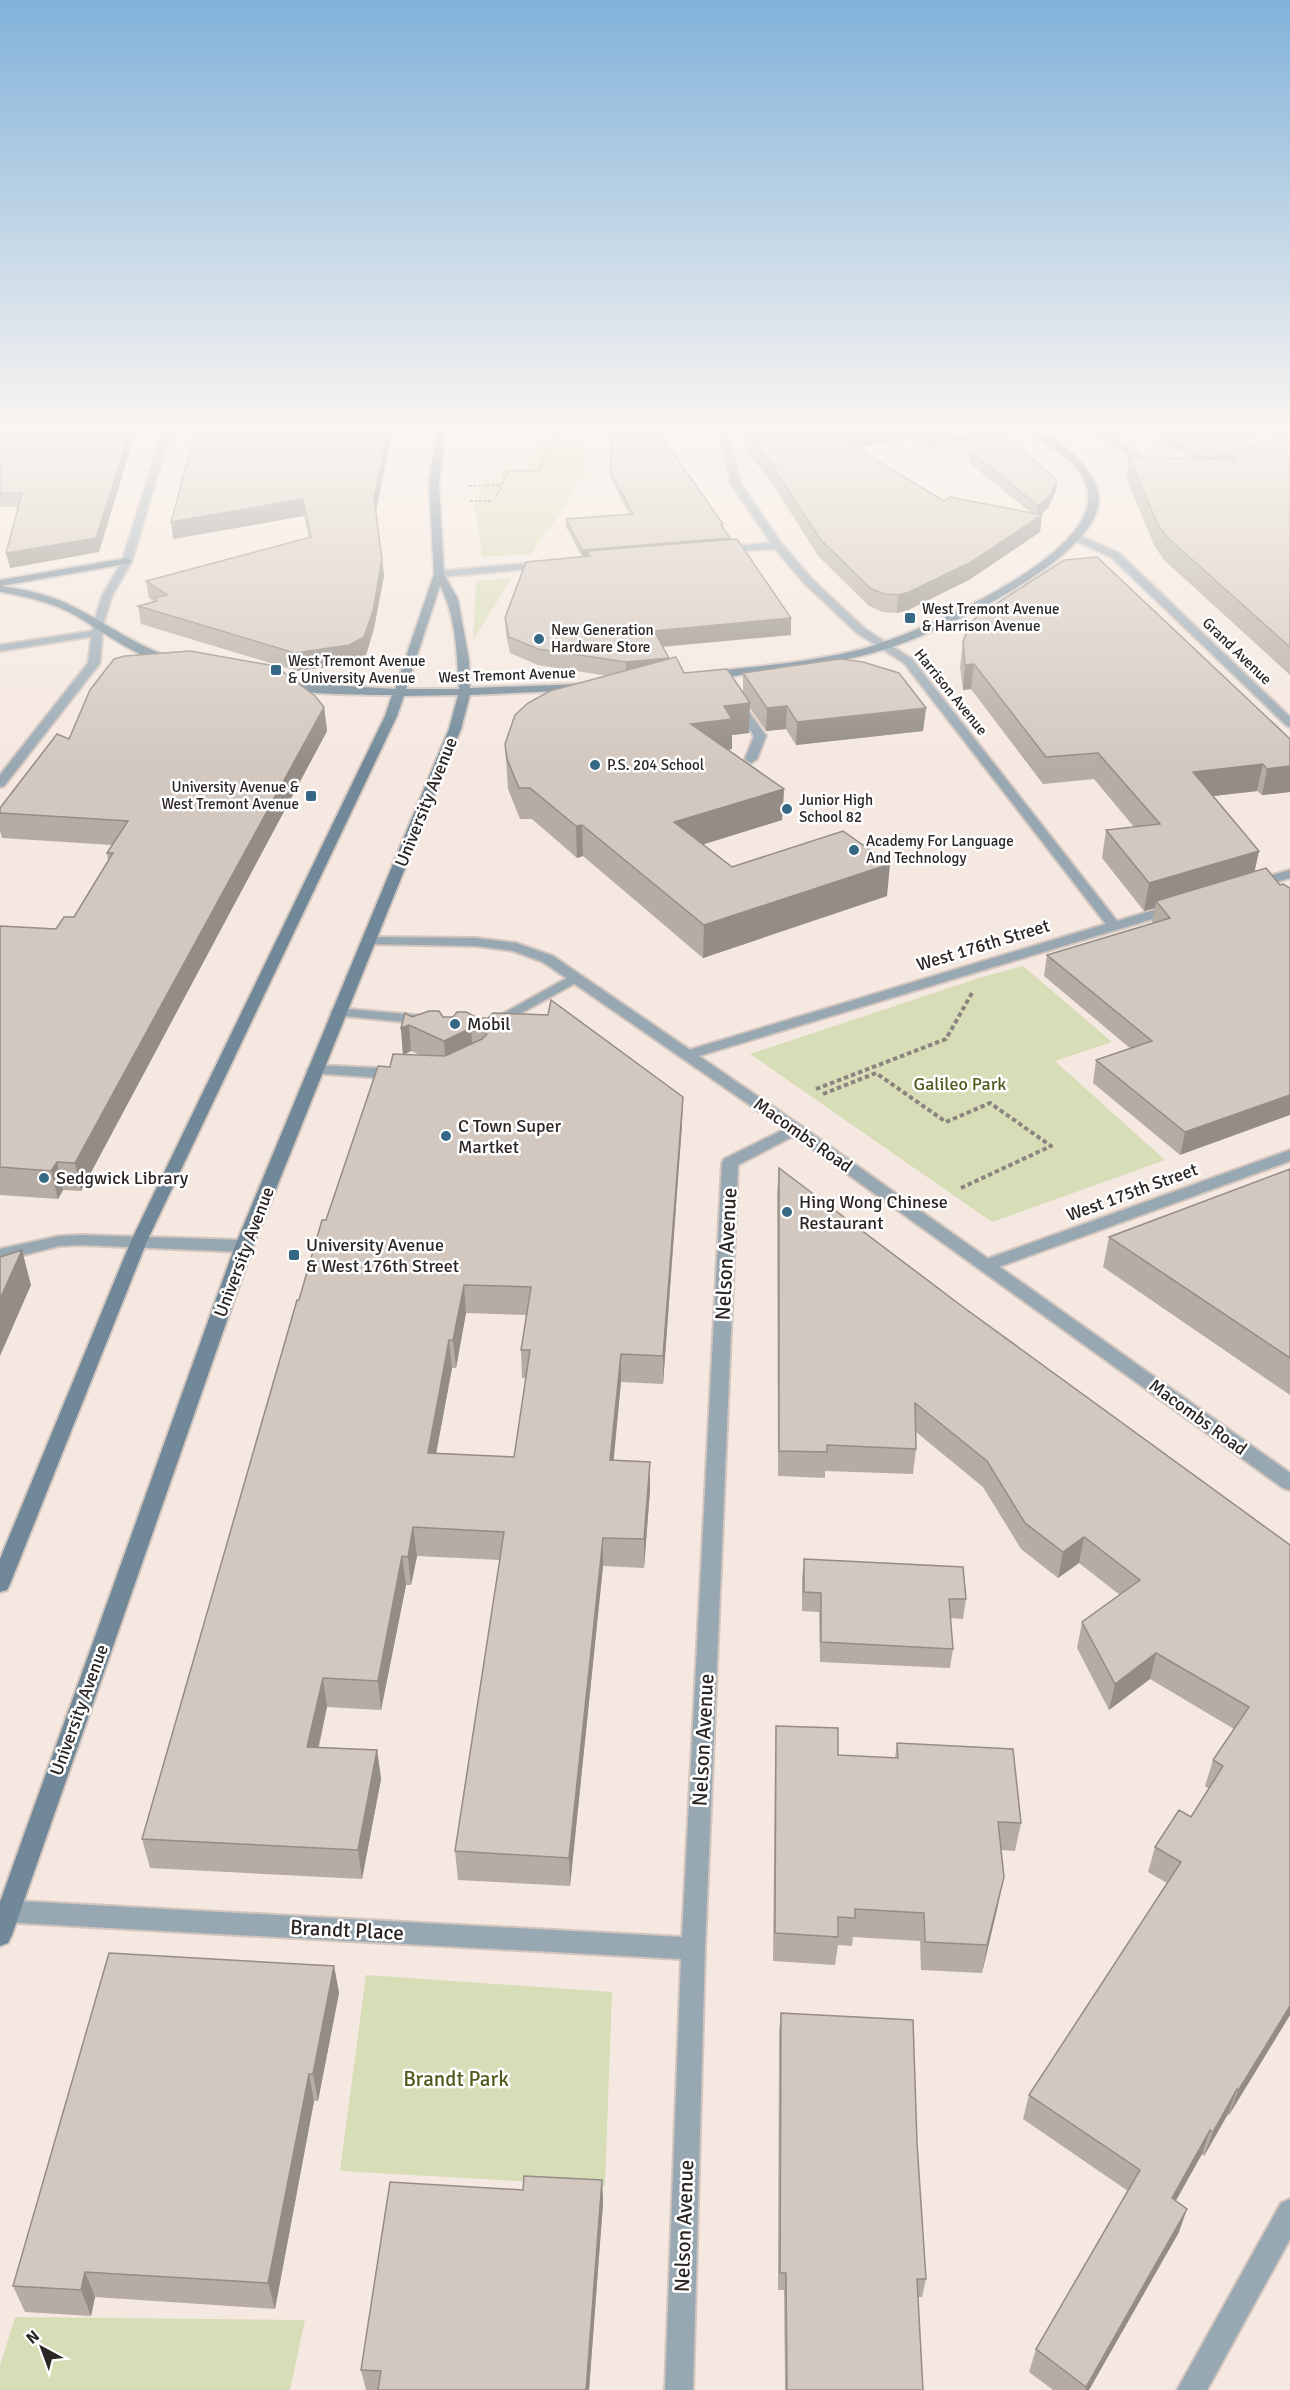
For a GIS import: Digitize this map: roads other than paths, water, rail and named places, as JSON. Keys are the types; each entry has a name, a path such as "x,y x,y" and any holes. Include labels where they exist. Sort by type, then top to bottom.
{"main road":[{"name":"University Avenue","path":"0,1584 139,1241 391,716 439,574 437,542"},
{"path":"700,676 723,678 885,646 992,597 1051,560 1073,542"},
{"path":"0,583 127,561"},
{"name":"University Avenue","path":"0,1935 4,1912 244,1246 455,729 465,692 463,660 453,599 439,574"},
{"path":"0,589 54,601 98,629 142,651 182,665"},
{"name":"West Tremont Avenue","path":"272,683 398,693 590,686"}],"street":[{"path":"0,783 94,663 98,629 107,596 127,561 133,542"},
{"name":"Harrison Avenue","path":"775,542 808,581 842,614 861,631 908,661 1113,926"},
{"name":"Grand Avenue","path":"1085,542 1115,555 1290,723"},
{"path":"706,552 778,546"},
{"path":"439,574 564,564"},
{"path":"0,648 98,629"},
{"path":"732,693 760,736 751,759"},
{"path":"1244,888 1290,874"},
{"path":"1266,881 1281,895"},
{"name":"West 176th Street","path":"687,1055 1190,904"},
{"name":"Macombs Road","path":"370,941 476,942 516,947 548,959 795,1129 1290,1483"},
{"path":"474,1023 496,1023 576,977"},
{"path":"338,1012 437,1025 414,1036"},
{"path":"315,1070 413,1075"},
{"name":"Nelson Avenue","path":"679,2390 693,1949 730,1163 795,1129"},
{"name":"West 175th Street","path":"987,1265 1290,1155"},
{"path":"0,1255 59,1241 139,1241 244,1246"},
{"name":"Brandt Place","path":"4,1912 693,1949"},
{"path":"1191,2390 1290,2212"}],"place":[{"name":"West Tremont Avenue & Harrison Avenue","path":"910,618"},
{"name":"New Generation Hardware Store","path":"539,639"},
{"name":"West Tremont Avenue & University Avenue","path":"276,670"},
{"name":"P.S. 204 School","path":"595,765"},
{"name":"University Avenue & West Tremont Avenue","path":"311,796"},
{"name":"Junior High School 82","path":"787,809"},
{"name":"Academy For Language And Technology","path":"854,850"},
{"name":"Mobil","path":"455,1024"},
{"name":"C Town Super Martket","path":"446,1136"},
{"name":"Sedgwick Library","path":"44,1178"},
{"name":"Hing Wong Chinese Restaurant","path":"787,1212"},
{"name":"University Avenue & West 176th Street","path":"294,1255"}],"park label":[{"name":"Galileo Park","path":"960,1084"},
{"name":"Brandt Park","path":"456,2079"}]}
